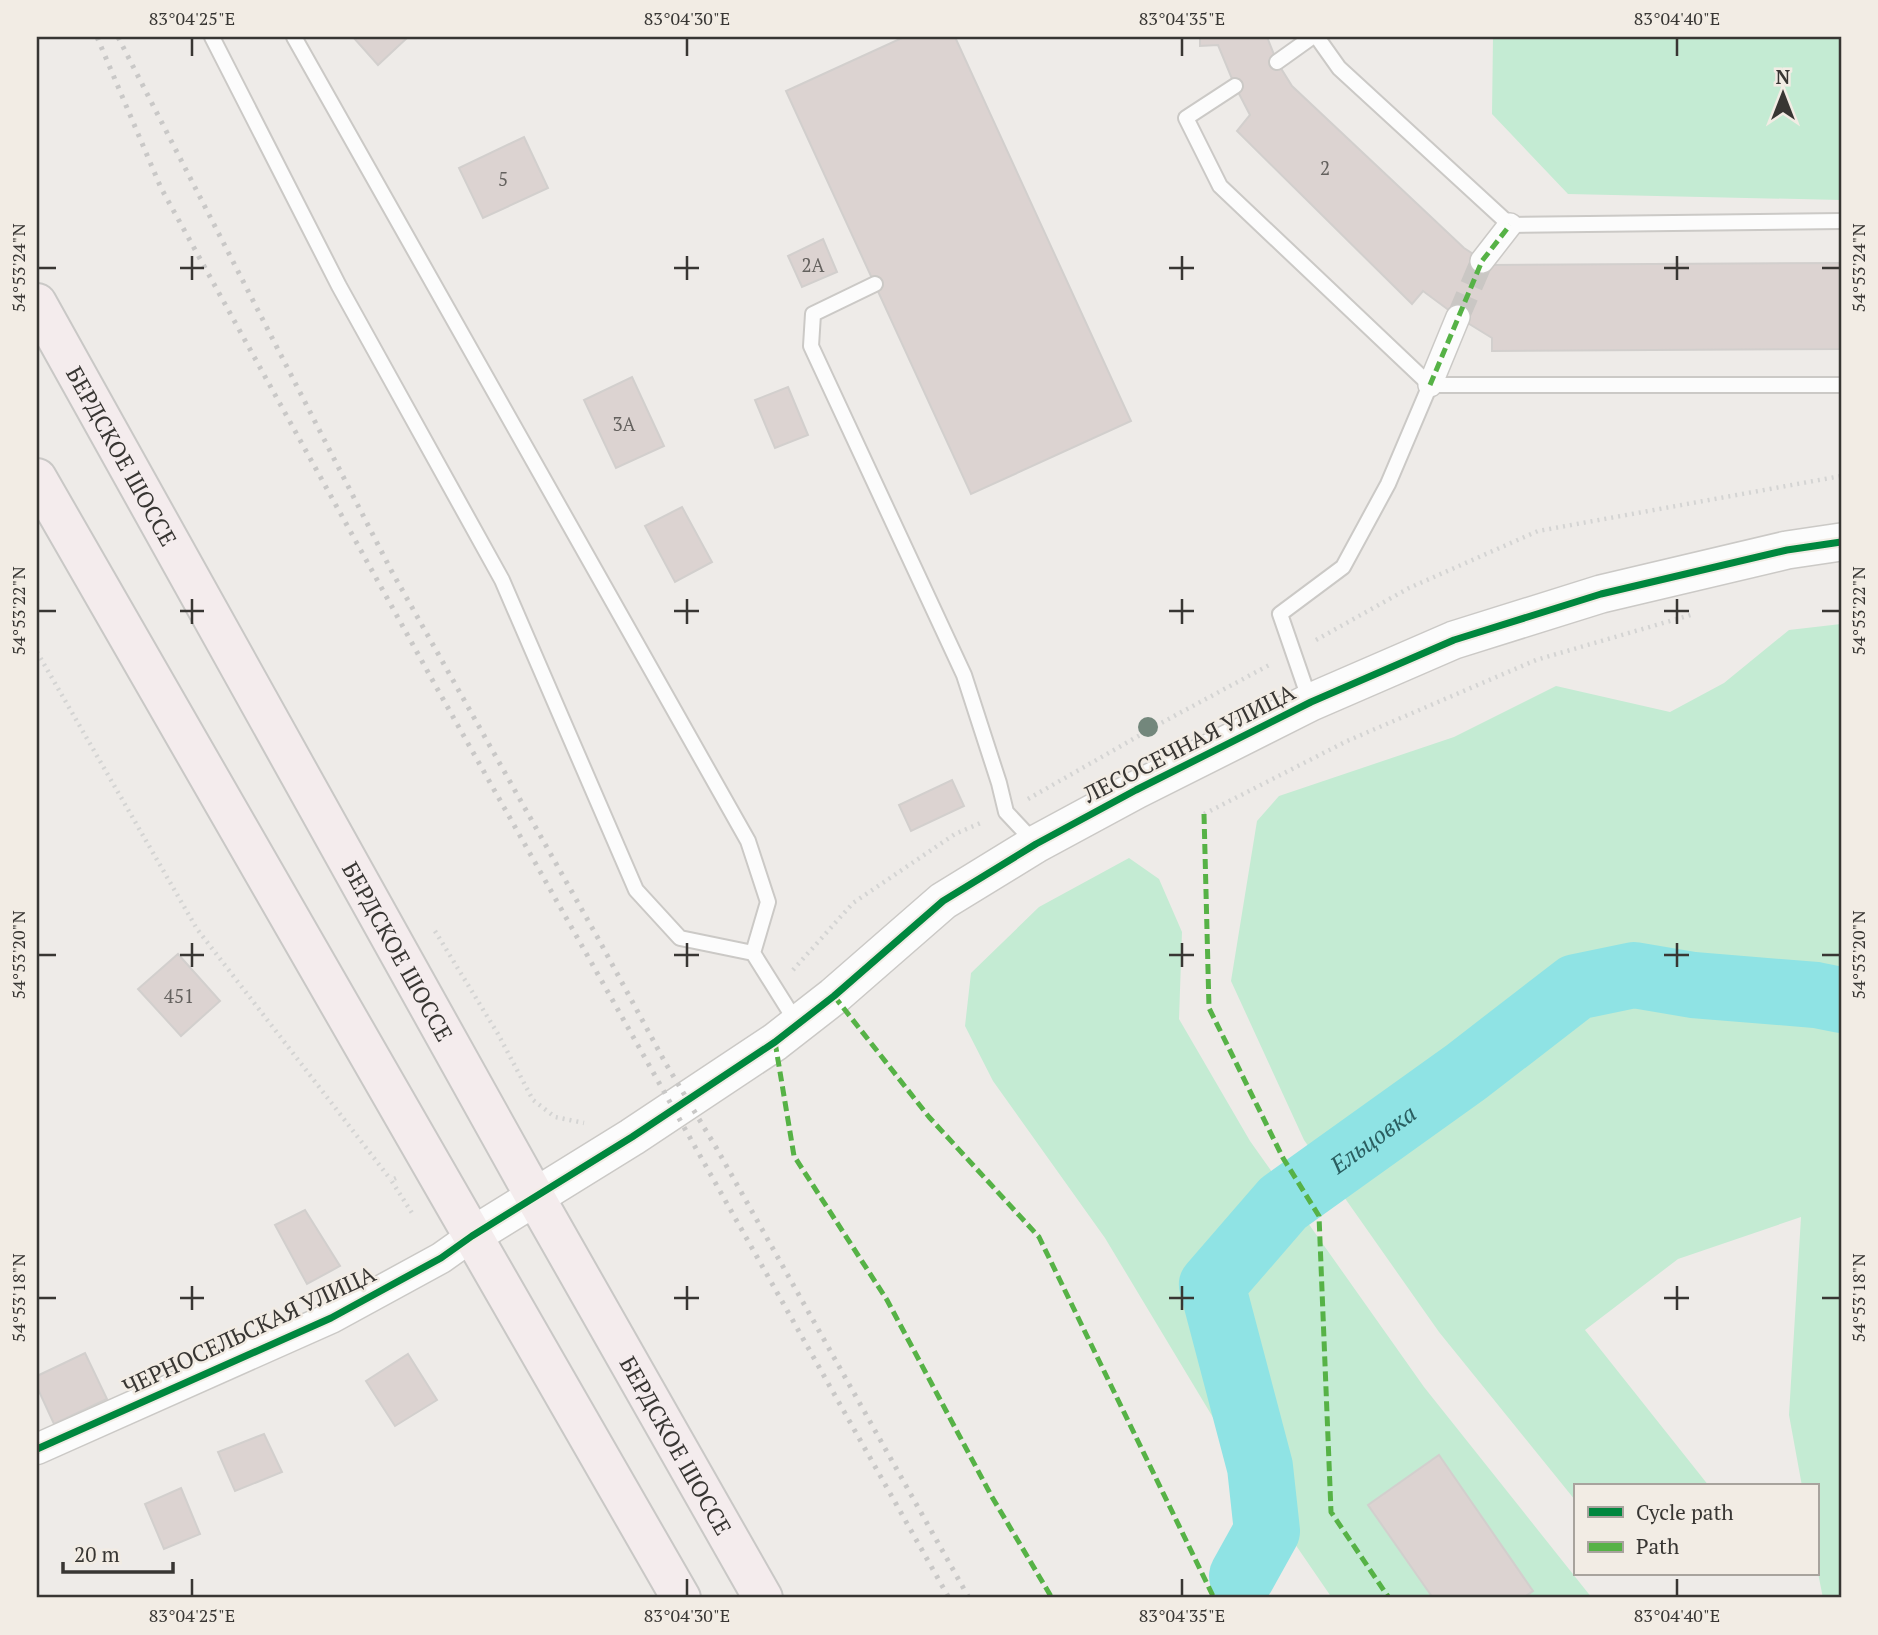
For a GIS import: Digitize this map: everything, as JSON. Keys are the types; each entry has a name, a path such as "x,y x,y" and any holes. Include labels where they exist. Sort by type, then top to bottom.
{"highway":[{"name":"БЕРДСКОЕ ШОССЕ","path":"37,303 535,1197 763,1598"},
{"path":"37,478 681,1598"}],"street":[{"path":"1482,261 1510,225"},
{"path":"1430,385 1458,317"},
{"name":"ЛЕСОСЕЧНАЯ УЛИЦА","path":"535,1197 632,1137 775,1042 834,996 943,901 1036,844 1136,790 1311,702 1454,640 1601,594 1787,550 1841,542"},
{"path":"472,1236 535,1197"},
{"name":"ЧЕРНОСЕЛЬСКАЯ УЛИЦА","path":"37,1450 331,1318 441,1258 472,1236"}],"lane":[{"path":"212,37 339,286 502,580 636,890 680,938 753,953 790,1012"},
{"path":"1277,62 1315,37 1339,68 1510,225 1841,222"},
{"path":"297,38 748,841 768,902 753,953"},
{"path":"1235,86 1186,118 1220,186 1430,385 1841,385"},
{"path":"874,284 813,314 811,346 964,675 1006,812 1036,844"},
{"path":"1311,702 1280,614 1343,567 1388,484 1430,385"}],"path":[{"path":"1204,814 1347,741 1535,660 1695,613"},
{"path":"37,652 197,929 391,1180"}],"green space":[{"path":"1493,37 1841,37 1841,200 1568,194 1492,114"},
{"path":"1841,624 1841,1598 1823,1598 1818,1573 1818,1484 1802,1484 1789,1415 1801,1217 1678,1259 1585,1330 1707,1484 1574,1484 1574,1499 1439,1332 1304,1140 1231,981 1257,821 1279,796 1454,737 1556,686 1670,712 1724,683 1789,630"},
{"path":"1129,858 1159,879 1182,932 1179,1019 1250,1141 1424,1387 1592,1598 1332,1598 1247,1474 1105,1238 993,1081 965,1026 971,973 1039,907"}],"building":[{"path":"353,37 408,37 378,65"},
{"path":"904,37 955,37 1131,421 971,494 786,91"},
{"path":"1200,37 1267,37 1277,62 1292,86 1464,248 1490,265 1841,263 1841,349 1492,351 1492,338 1423,291 1412,304 1237,131 1250,115 1218,45 1200,46"},
{"path":"524,137 548,188 483,218 459,168"},
{"path":"823,239 837,272 802,287 788,256"},
{"path":"632,377 664,446 616,468 584,400"},
{"path":"788,387 808,435 775,448 755,400"},
{"path":"682,507 712,562 675,582 645,526"},
{"path":"952,780 964,806 911,831 899,805"},
{"path":"178,954 220,1001 181,1036 138,989"},
{"path":"305,1210 340,1266 307,1284 275,1225"},
{"path":"85,1353 107,1399 54,1424 37,1387 37,1376"},
{"path":"408,1354 437,1400 395,1426 366,1381"},
{"path":"264,1434 282,1472 235,1491 218,1452"},
{"path":"1439,1455 1533,1591 1523,1598 1433,1598 1368,1505"},
{"path":"181,1488 200,1534 164,1549 145,1504"}],"waterway":[{"name":"Ельцовка","path":"1242,1576 1267,1531 1260,1467 1212,1285 1283,1203 1466,1072 1576,987 1634,975 1693,985 1816,995 1841,1000"}],"tunnel":[{"path":"1458,317 1482,261"}],"railway":[{"path":"97,37 161,188 434,683 949,1598"},
{"path":"118,37 391,570 666,1064 717,1149 969,1598"}],"marked path":[{"path":"1430,385 1482,261 1510,225"},
{"path":"1204,814 1209,1008 1283,1158 1319,1216 1331,1512 1389,1598"},
{"path":"834,996 929,1117 1039,1237 1214,1598"},
{"path":"775,1042 794,1156 887,1300 992,1497 1052,1598"}],"cycle path":[{"path":"37,1449 331,1318 441,1258 632,1137 775,1042 834,996 943,901 1036,844 1136,790 1311,702 1454,640 1601,594 1787,550 1841,542"}]}
